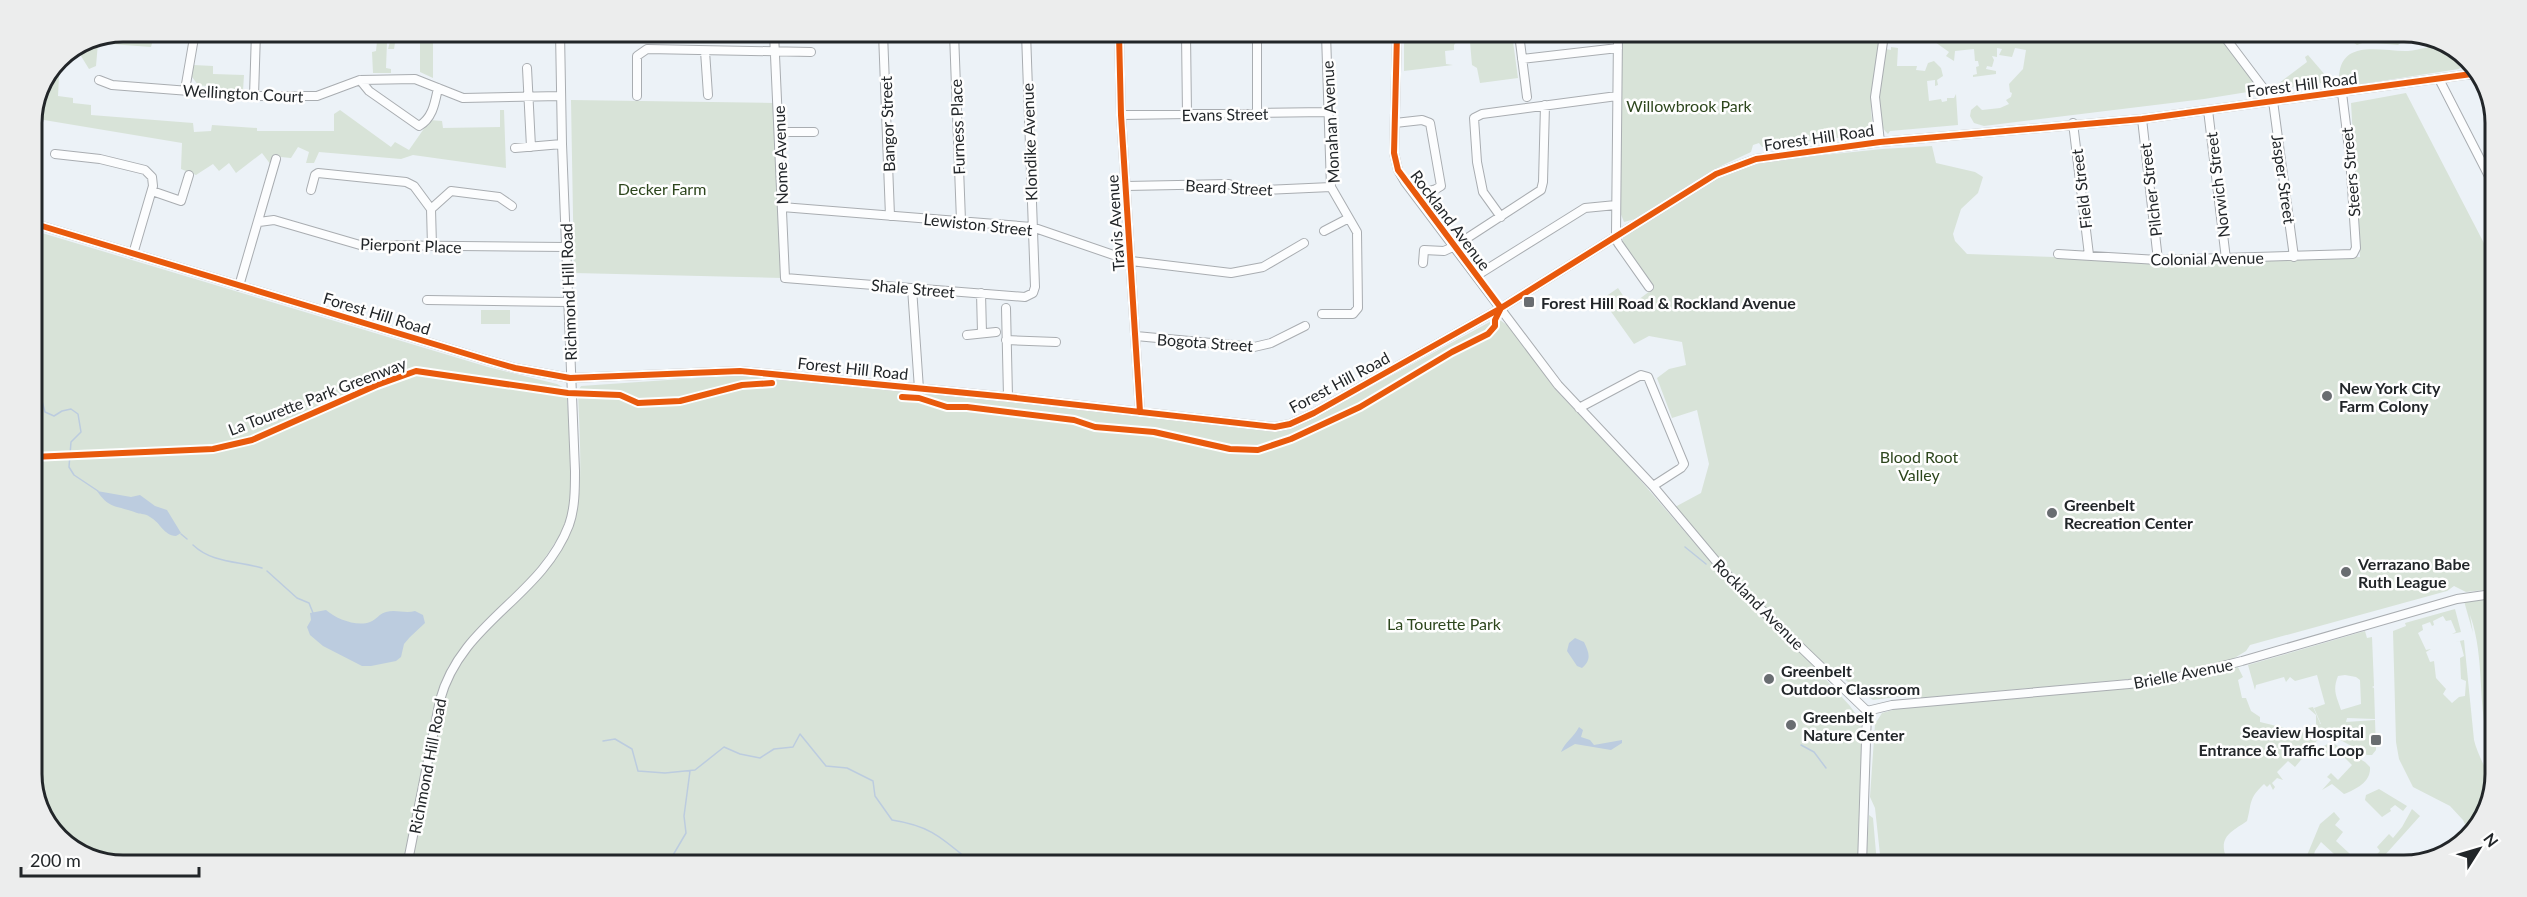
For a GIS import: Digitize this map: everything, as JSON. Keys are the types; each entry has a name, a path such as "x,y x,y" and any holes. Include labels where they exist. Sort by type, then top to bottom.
{"street":[{"path":"185,90 193,42"},
{"path":"254,96 256,42"},
{"name":"Richmond Hill Road","path":"409,855 440,700 453,665 468,644 536,576 551,557 569,525 573,510 575,471 567,302 560,42"},
{"name":"Nome Avenue","path":"775,42 785,278"},
{"name":"Bangor Street","path":"883,42 890,216"},
{"name":"Furness Place","path":"954,42 961,221"},
{"name":"Klondike Avenue","path":"1026,42 1035,288"},
{"name":"Travis Avenue","path":"1119,42 1121,115 1140,412"},
{"path":"1186,42 1187,114"},
{"path":"1257,42 1257,113"},
{"name":"Monahan Avenue","path":"1322,314 1353,314 1359,308 1358,232 1331,187 1326,42"},
{"name":"Rockland Avenue","path":"1397,42 1396,164 1415,195 1558,385 1653,486 1736,585 1867,711"},
{"path":"1520,42 1527,97"},
{"path":"1618,42 1616,234 1618,243 1649,287"},
{"path":"1880,142 1875,97 1883,42"},
{"path":"2229,42 2273,101"},
{"path":"1522,59 1618,48"},
{"path":"637,96 636,61 639,53 646,49 811,52"},
{"path":"705,51 708,95"},
{"path":"527,68 531,147"},
{"name":"Forest Hill Road","path":"42,226 515,368 570,378 740,371 1008,397 1270,427 1284,426 1359,388 1501,308 1616,234 1734,166 1767,156 1880,142 2142,118 2468,74"},
{"path":"2439,79 2485,169"},
{"name":"Wellington Court","path":"99,80 112,85 254,96 317,96 360,80 420,80 463,98 561,96"},
{"path":"360,80 380,99 420,126 434,108 438,88"},
{"path":"379,81 380,99"},
{"name":"Steers Street","path":"2342,93 2350,157 2355,252"},
{"path":"1501,217 1483,192 1473,121 1482,114 1617,96"},
{"name":"Jasper Street","path":"2273,101 2294,257"},
{"path":"1424,263 1424,250 1444,251 1455,246 1537,193 1543,186 1545,105"},
{"name":"Norwich Street","path":"2208,110 2226,260"},
{"name":"Evans Street","path":"1121,115 1328,112"},
{"name":"Pilcher Street","path":"2142,118 2158,261"},
{"path":"1395,123 1422,120 1428,121 1432,126 1433,150 1441,186 1415,195"},
{"name":"Field Street","path":"2073,123 2089,255"},
{"path":"779,132 814,132"},
{"path":"515,148 562,144"},
{"path":"55,154 100,159 145,170 153,182 152,191 133,254"},
{"path":"240,286 276,159"},
{"path":"311,190 315,175 318,173 406,182 414,186 431,209 432,246"},
{"path":"152,191 181,201 189,176"},
{"name":"Beard Street","path":"1126,186 1229,184 1242,191 1331,187"},
{"path":"431,209 448,193 456,190 499,197 512,206"},
{"path":"1476,276 1585,208 1616,205"},
{"name":"Lewiston Street","path":"782,207 1032,227 1131,261 1240,273 1272,263 1304,243"},
{"path":"1324,231 1349,218"},
{"name":"Pierpont Place","path":"259,222 274,220 360,245 567,247"},
{"name":"Colonial Avenue","path":"2058,254 2158,261 2294,257 2355,252"},
{"name":"Shale Street","path":"785,278 1025,297 1033,293 1035,288"},
{"path":"912,288 919,388"},
{"path":"981,293 982,333"},
{"path":"427,300 567,302"},
{"path":"1006,308 1008,397"},
{"name":"Bogota Street","path":"1136,336 1254,347 1271,343 1305,326"},
{"path":"968,334 996,332"},
{"path":"1006,340 1056,342"},
{"path":"1579,408 1641,375 1648,377 1684,464 1653,486"},
{"name":"Brielle Avenue","path":"1867,711 1892,705 2175,678 2242,662 2457,599 2485,595"},
{"path":"1862,855 1867,711"}],"green space":[{"path":"152,42 151,47 109,44"},
{"path":"377,42 387,42 386,68 391,69 391,73 373,73 372,52 376,51"},
{"path":"390,42 418,42 395,43 394,49 388,49"},
{"path":"420,42 433,42 433,78 420,72"},
{"path":"1404,42 1456,42 1454,50 1445,51 1446,64 1453,65 1404,71"},
{"path":"1470,42 1513,42 1518,78 1480,83 1477,68 1472,65"},
{"name":"Willowbrook Park","path":"1621,42 1880,42 1871,108 1873,134 1866,141 1860,142 1855,136 1829,139 1828,133 1827,139 1762,147 1759,143 1753,145 1751,152 1721,166 1635,219 1624,222 1620,212"},
{"path":"1935,42 2225,42 2260,90 1984,126 1974,123 1970,116 1971,110 1977,105 1982,110 2000,108 2009,104 2006,100 2011,97 2012,93 2009,84 2023,69 2026,50 2015,48 2012,57 1999,55 2002,49 1997,48 1997,57 1992,56 1994,60 1992,67 1987,66 1986,69 1996,71 1996,74 1973,77 1977,74 1976,67 1979,66 1978,61 1975,61 1974,49 1955,51 1954,61 1946,56 1949,52"},
{"path":"2365,42 2402,42 2398,45"},
{"path":"98,46 96,66 89,69 81,56 78,56"},
{"path":"1891,47 1898,48 1897,66 1917,66 1916,70 1925,71 1928,63 1934,61 1941,68 1943,76 1937,80 1938,85 1935,86 1935,80 1927,81 1929,101 1941,99 1942,102 1947,101 1947,98 1954,98 1956,94 1958,125 1890,131 1888,134 1880,118 1879,94 1886,49 1891,50"},
{"path":"2431,47 2440,50 2461,67 2459,69 2355,85 2354,82 2345,84 2339,77 2341,65 2355,52 2375,49 2417,50"},
{"path":"2308,55 2326,76 2328,82 2272,90 2269,84 2275,86 2307,62 2305,57"},
{"path":"193,65 213,66 213,74 244,75 243,91 198,85 192,77"},
{"path":"59,74 58,96 73,98 73,103 91,105 91,115 193,123 194,132 211,131 212,125 257,128 257,131 334,131 334,114 340,110 391,147 395,142 409,150 430,120 442,121 443,128 500,127 500,110 504,110 506,168 413,155 401,159 319,152 314,163 306,163 309,152 298,147 291,158 281,157 271,165 262,153 236,173 229,163 219,171 213,164 196,175 181,169 182,143 42,120 48,92"},
{"name":"Blood Root Valley","path":"2406,93 2485,245 2485,590 2466,592 2454,586 2447,591 2250,645 2246,651 2228,662 2164,676 1921,698 1895,697 1873,700 1826,666 1727,570 1675,507 1701,493 1709,464 1697,410 1672,418 1657,378 1669,369 1686,365 1682,342 1649,336 1634,344 1602,299 1618,288 1630,306 1654,288 1623,244 1623,237 1726,173 1766,161 1932,146 1936,163 1975,172 1983,177 1978,193 1961,209 1953,234 1955,241 1967,254 2174,265 2360,257 2351,103"},
{"name":"Decker Farm","path":"571,100 773,103 782,278 574,273"},
{"path":"42,233 488,367 557,384 566,389 573,461 571,509 562,532 537,570 469,638 448,667 435,706 406,855 123,855 87,847 59,823 48,805 42,779"},
{"path":"481,310 510,310 510,324 481,324"},
{"name":"La Tourette Park","path":"1497,318 1510,327 1555,389 1629,467 1735,590 1799,650 1858,717 1861,725 1862,756 1858,855 413,855 439,718 453,675 475,642 530,589 546,570 561,550 575,518 578,505 580,456 578,391 581,386 761,375 1274,431 1290,429"},
{"path":"2485,599 2485,726 2478,649 2475,632 2470,615 2473,633 2464,601"},
{"path":"2455,609 2461,632 2452,634 2456,632 2451,620 2446,621 2443,616 2433,621 2432,626 2430,622 2422,625 2423,630 2418,633 2426,650 2431,649 2426,652 2430,662 2434,661 2436,678 2446,689 2443,694 2452,703 2459,697 2465,696 2466,681 2461,679 2460,658 2464,656 2460,641 2455,642 2464,640 2474,740 2485,767 2481,800 2471,819 2462,819 2450,806 2413,787 2399,759 2396,742 2393,631 2406,626 2405,623"},
{"path":"2365,631 2367,638 2372,637 2374,686 2372,687 2374,688 2375,719 2347,718 2346,722 2375,720 2376,750 2372,755 2367,755 2316,726 2316,715 2308,708 2313,707 2320,723 2321,724 2314,708 2325,704 2317,675 2295,681 2290,677 2286,682 2284,677 2256,685 2255,690 2248,665","holes":["2338,676 2356,677 2360,680 2361,704 2341,710 2335,690"]},
{"path":"2238,667 2243,677 2238,680 2242,698 2246,698 2251,711 2260,717 2260,722 2302,732 2304,728 2318,733 2320,737 2295,767 2288,761 2277,772 2283,780 2277,778 2272,783 2275,787 2273,790 2270,784 2267,787 2264,784 2259,789 2251,801 2247,821 2225,839 2225,855 1880,855 1875,808 1870,797 1875,724 1882,713 1903,707 2170,683"},
{"path":"2331,742 2370,767 2365,781 2344,794 2332,784 2322,790 2331,780 2327,777 2331,773 2338,780 2352,765 2335,748 2327,756 2324,746"},
{"path":"2379,789 2407,806 2403,811 2395,805 2382,817 2365,800 2366,795"},
{"path":"2412,809 2420,816 2385,855 2376,855 2380,851 2377,847 2389,834 2393,838"},
{"path":"2334,812 2340,819 2335,825 2343,832 2336,841 2351,855 2335,855 2321,842 2314,855 2307,855 2320,824"},
{"path":"1869,815 1873,818 1876,855 1867,855"}],"water":[{"path":"97,491 131,497 140,495 155,506 167,510 181,533 176,536 172,535 148,516 110,504"},
{"path":"326,610 341,619 359,624 370,622 386,612 415,611 423,615 425,623 404,644 401,657 396,661 362,666 323,646 310,635 307,627 311,620 310,613"},
{"path":"1575,638 1584,642 1588,653 1587,662 1582,668 1577,666 1567,651 1569,643"},
{"path":"1579,727 1583,730 1581,737 1590,740 1594,745 1622,740 1622,743 1611,750 1575,744 1561,752"}],"waterway":[{"path":"42,401 45,412 54,416 71,409 78,414 81,432 71,442 69,467 74,475 98,491"},
{"path":"181,534 187,539"},
{"path":"193,545 208,555 262,568"},
{"path":"1685,547 1706,564"},
{"path":"267,571 297,598 309,603 313,613"},
{"path":"603,741 615,739 632,749 638,771 665,773 695,770 724,747 740,754 760,758 774,749 793,747 800,734 826,766 847,768 873,781 875,796 892,820 927,830 962,855"},
{"path":"1801,745 1814,752 1826,768"},
{"path":"673,855 686,833 684,816 690,771"}],"cycle path":[{"path":"1119,42 1121,115 1140,412"},
{"path":"1397,42 1394,153 1398,170 1501,308"},
{"path":"42,226 487,360 515,368 570,378 740,371 1008,397 1275,427 1290,424 1314,413 1501,308 1716,174 1756,159 1880,142 2142,119 2468,74"},
{"path":"902,397 919,398 947,407 967,407 1074,420 1095,427 1154,432 1230,449 1258,450 1291,439 1360,407 1452,352 1488,334 1495,326 1495,320 1501,308"},
{"name":"La Tourette Park Greenway","path":"42,457 213,449 252,440 377,385 416,371 568,393 620,395 638,403 680,401 742,385 772,383"}],"place":[{"name":"Forest Hill Road & Rockland Avenue","path":"1529,302"},
{"name":"New York City Farm Colony","path":"2327,396"},
{"name":"Greenbelt Recreation Center","path":"2052,513"},
{"name":"Verrazano Babe Ruth League","path":"2346,572"},
{"name":"Greenbelt Outdoor Classroom","path":"1769,679"},
{"name":"Greenbelt Nature Center","path":"1791,725"},
{"name":"Seaview Hospital Entrance & Traffic Loop","path":"2376,740"}]}
